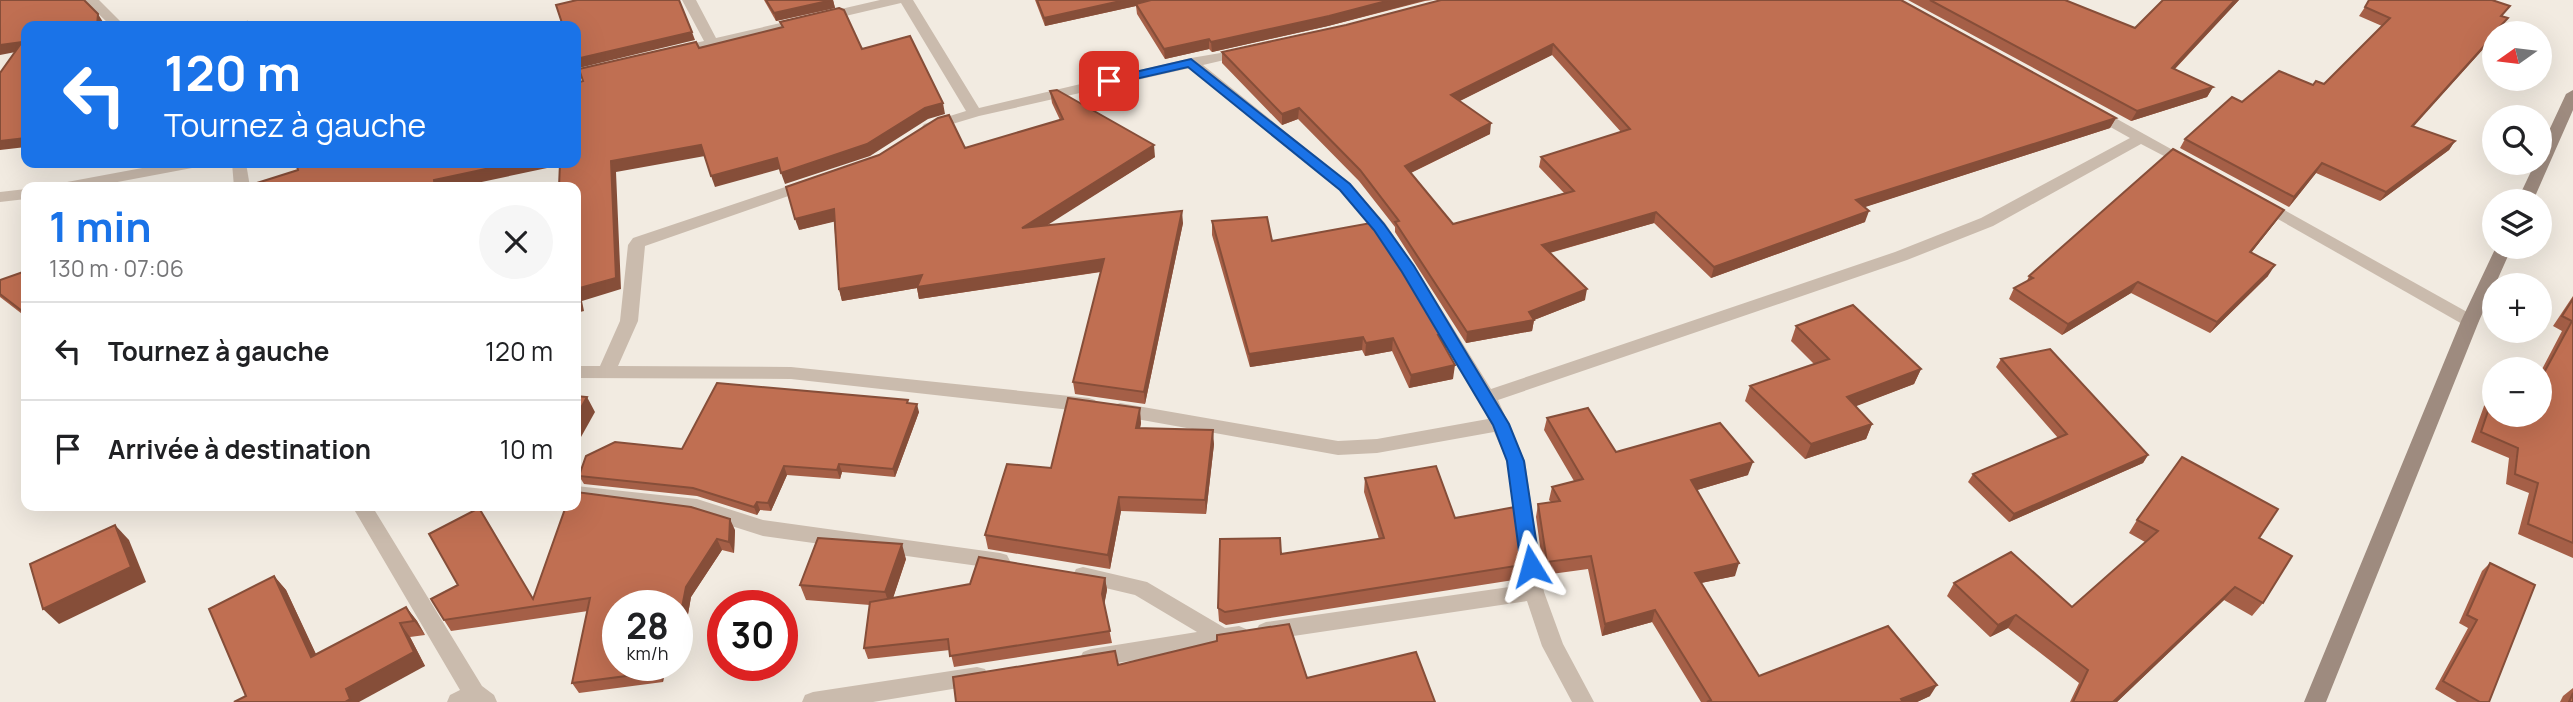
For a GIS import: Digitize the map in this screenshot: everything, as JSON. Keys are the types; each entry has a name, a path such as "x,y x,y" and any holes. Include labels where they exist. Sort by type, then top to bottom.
{"main road":[{"path":"2530,189 2573,94"},
{"path":"2315,702 2470,321 2498,259"}],"street":[{"path":"91,0 113,21"},
{"path":"689,0 712,44"},
{"path":"658,56 897,0"},
{"path":"906,0 975,113"},
{"path":"915,136 934,124 975,113 1255,48"},
{"path":"1191,62 1345,187 1379,227 1401,259 1487,397 1516,461 1534,592 1553,646 1583,702"},
{"path":"581,74 617,65"},
{"path":"2082,105 2202,170"},
{"path":"1487,397 1926,246 1987,222 2141,138"},
{"path":"86,182 138,168"},
{"path":"607,371 629,321 635,249 639,242 823,179"},
{"path":"0,198 21,195"},
{"path":"2250,196 2470,321"},
{"path":"581,372 762,372 832,377 1102,406 1338,448 1377,446 1501,424"},
{"path":"581,494 696,507 763,528 1026,565"},
{"path":"365,511 473,699"},
{"path":"1066,572 1140,588 1223,637"},
{"path":"1072,661 1534,592"},
{"path":"813,702 1004,672"}],"building":[{"path":"0,0 84,0 98,14 97,21 21,21 21,42 0,45"},
{"path":"577,0 679,0 692,32 581,58 581,21 561,21 556,5"},
{"path":"766,0 832,0 774,13"},
{"path":"1037,0 1125,0 1044,18"},
{"path":"1151,0 1390,0 1211,42 1209,39 1164,49 1136,4"},
{"path":"1441,0 1901,0 2116,118 1856,200 1869,211 1714,267 1656,212 1542,245 1587,289 1529,312 1534,320 1467,332 1395,222 1399,221 1360,170 1299,108 1282,114 1222,52 1346,25","holes":["1553,44 1630,129 1541,157 1574,191 1453,224 1405,166 1491,123 1451,95"]},
{"path":"1930,0 2065,0 2135,28 2163,0 2235,0 2172,68 2213,87 2137,111"},
{"path":"2369,0 2492,0 2510,6 2501,16 2508,18 2505,21 2482,21 2482,48 2412,126 2455,141 2386,192 2322,163 2294,197 2185,139 2232,97 2242,102 2279,71 2313,85 2316,81 2324,84 2390,18 2365,7"},
{"path":"839,8 844,10 862,49 910,36 943,103 925,108 867,144 781,173 777,158 711,176 701,145 611,161 616,278 581,288 581,182 559,182 560,168 581,168 581,69 696,42 699,48 783,27 780,22"},
{"path":"21,43 21,139 0,141 0,73"},
{"path":"1057,90 1154,145 1022,228 1182,211 1144,392 1073,382 1104,259 917,287 922,275 839,289 834,209 795,219 786,187 879,155 938,118 949,115 965,148 1063,119 1050,91"},
{"path":"2173,149 2284,210 2250,252 2275,265 2217,322 2138,282 2068,324 2014,288 2033,278 2029,276"},
{"path":"490,168 434,182 260,182 298,170"},
{"path":"1267,217 1272,241 1376,222 1447,333 1438,335 1455,365 1411,375 1393,338 1366,343 1363,337 1249,354 1212,221"},
{"path":"21,273 21,310 0,294 0,280"},
{"path":"2573,299 2573,543 2528,524 2538,483 2515,474 2518,448 2481,432 2483,427 2552,427 2552,358 2572,321 2562,316"},
{"path":"1853,305 1921,369 1847,397 1872,424 1811,444 1750,386 1829,359 1796,326"},
{"path":"2050,349 2148,455 2014,514 1973,474 2067,434 2001,359"},
{"path":"717,383 908,400 907,403 917,404 893,469 839,464 837,470 784,466 768,503 757,502 754,507 693,488 581,476 586,456 615,442 682,449"},
{"path":"581,396 587,397 581,408"},
{"path":"1068,398 1140,408 1136,428 1213,430 1205,500 1119,497 1108,555 985,535 1007,464 1051,468"},
{"path":"1588,408 1616,452 1720,423 1753,462 1691,480 1739,563 1695,573 1759,676 1888,626 1937,685 1901,699 1903,702 1707,702 1711,700 1655,610 1605,624 1591,556 1547,562 1538,504 1560,501 1552,487 1583,479 1547,418"},
{"path":"2182,457 2278,509 2259,538 2292,556 2263,603 2235,587 2113,702 2073,702 2088,670 2016,615 1998,625 1954,583 2011,552 2072,607 2158,531 2137,520"},
{"path":"1436,466 1455,518 1515,507 1522,565 1225,612 1218,608 1220,539 1280,538 1281,554 1384,538 1365,478"},
{"path":"581,493 691,507 730,519 729,542 717,539 685,590 602,590 602,679 572,683 590,598 444,620 431,599 458,585 429,534 473,511 481,511 533,599 564,511 581,511"},
{"path":"115,525 131,567 43,609 30,564"},
{"path":"818,538 902,544 885,592 800,585"},
{"path":"979,557 1105,578 1102,594 1110,631 950,656 948,639 864,648 870,602 970,584"},
{"path":"2490,563 2535,585 2489,702 2480,702 2443,681 2477,620 2467,615"},
{"path":"274,576 311,657 406,607 414,621 400,623 414,652 346,689 350,699 345,702 234,702 246,696 209,609"},
{"path":"1289,624 1307,678 1416,652 1435,702 956,702 953,677 1115,651 1118,665 1217,641 1217,635"}],"route":[{"path":"1109,81 1191,62 1345,187 1379,227 1408,270 1501,424 1516,461 1531,566"}]}
